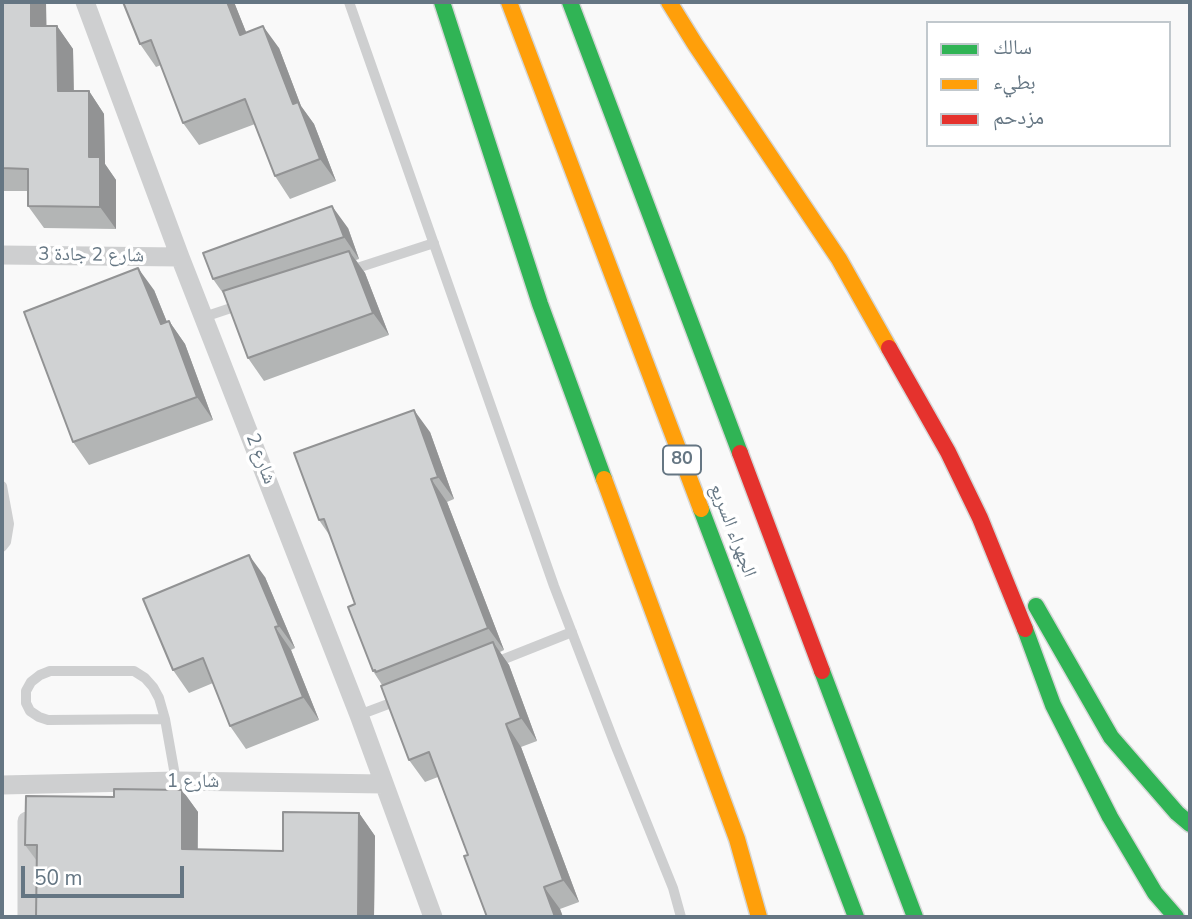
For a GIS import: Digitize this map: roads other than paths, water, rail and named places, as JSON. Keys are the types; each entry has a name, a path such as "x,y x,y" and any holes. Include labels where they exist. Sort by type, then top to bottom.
{"highway":[{"path":"442,2 540,304 737,839 760,917"},
{"name":"الجهراء السريع","path":"509,2 856,917"},
{"name":"الجهراء السريع","path":"570,2 913,910"},
{"path":"669,2 839,259 948,452 980,518 1053,705 1110,817 1155,893 1176,917"},
{"path":"980,518 1020,580 1111,737 1177,813 1190,824"}],"street":[{"name":"شارع 2","path":"85,2 180,257 359,715 433,917"},
{"name":"شارع 2 جادة 3","path":"2,255 180,257"},
{"name":"شارع 1","path":"2,785 176,781 384,784"},
{"path":"27,785 27,917"}],"lane":[{"path":"349,2 545,560 673,888 681,917"},
{"path":"344,272 434,243"},
{"path":"204,317 255,300"},
{"path":"2,486 9,524 6,542 2,547"},
{"path":"485,666 572,632"},
{"path":"165,719 48,720 30,711 26,703 26,691 31,682 50,671 134,671 145,678 159,698 165,719 176,781"},
{"path":"359,715 410,695"}]}
